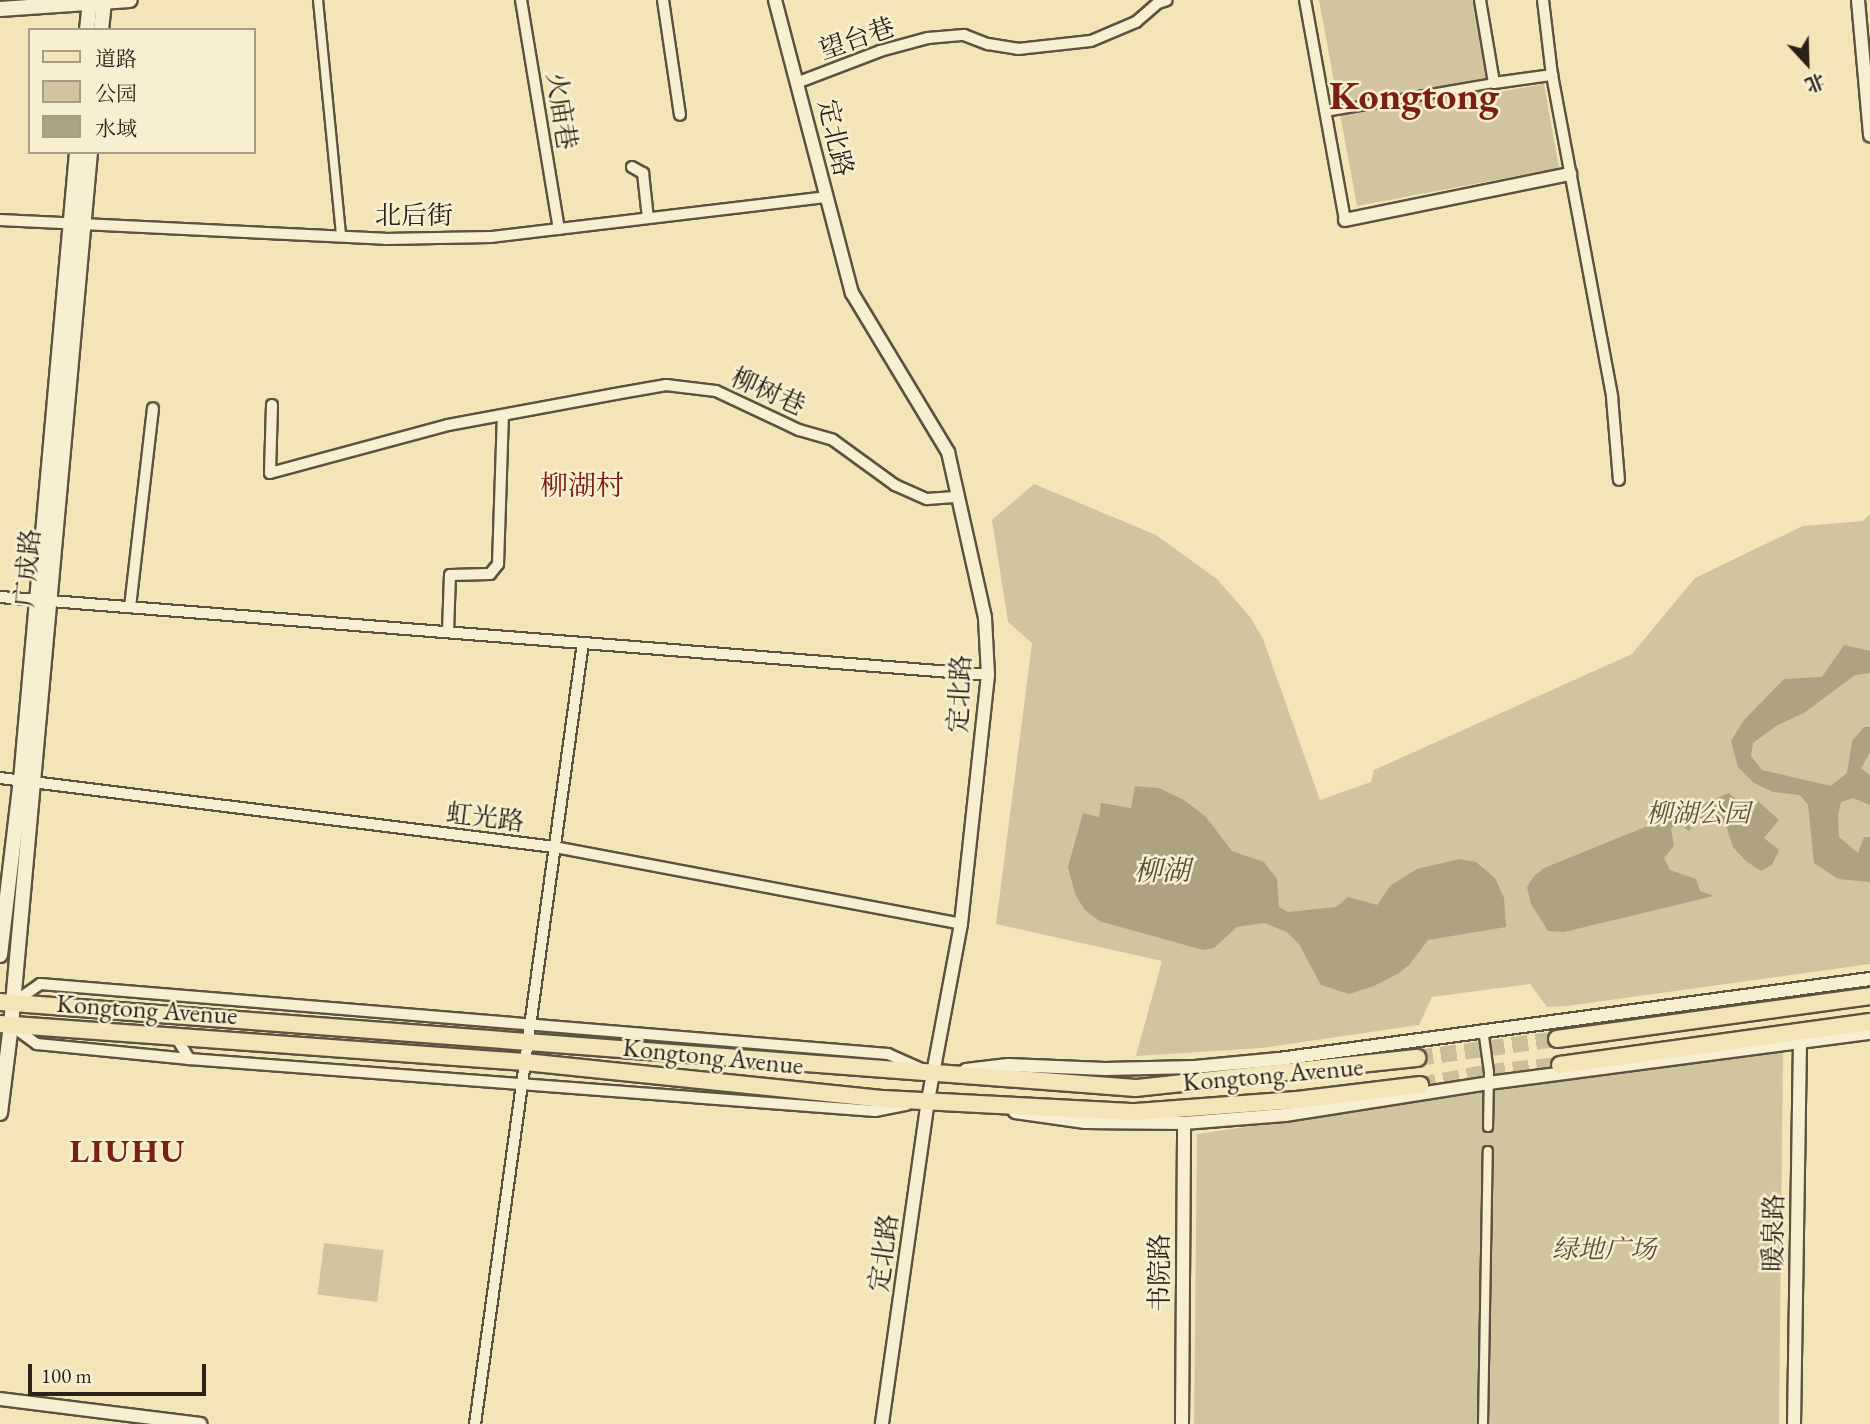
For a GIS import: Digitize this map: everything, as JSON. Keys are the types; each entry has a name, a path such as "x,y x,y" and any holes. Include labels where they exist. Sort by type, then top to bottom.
{"main road":[{"path":"0,9 130,0"},
{"path":"89,28 97,1"},
{"path":"97,1 101,28"},
{"name":"广成路","path":"76,154 77,223"},
{"name":"广成路","path":"0,1113 7,1002 77,223 90,154"},
{"name":"广成路","path":"0,955 27,781"},
{"path":"1557,1039 1870,996"},
{"name":"Kongtong Avenue","path":"7,1002 527,1044 1136,1088 1418,1058"},
{"path":"1560,1065 1870,1022"},
{"name":"Kongtong Avenue","path":"6,1025 525,1062 884,1099 1136,1112 1297,1100 1420,1085"}],"street":[{"path":"318,0 341,236"},
{"name":"火庙巷","path":"521,0 559,229"},
{"path":"663,0 680,116"},
{"name":"定北路","path":"775,0 799,82 825,197 852,293 948,452 985,618 988,675 961,925 933,1073 882,1424"},
{"name":"望台巷","path":"799,82 880,51 928,38 964,35 988,44 1018,49 1091,41 1136,22 1158,3 1167,0"},
{"path":"1305,0 1345,219 1570,174"},
{"path":"1480,0 1494,83"},
{"path":"1543,0 1552,75 1612,397 1619,480"},
{"path":"1857,0 1870,135"},
{"path":"1326,112 1552,75"},
{"path":"632,167 643,173 648,218"},
{"name":"北后街","path":"0,220 341,236 491,237 825,197"},
{"name":"柳树巷","path":"272,405 270,473 448,425 666,385 716,391 799,430 833,440 895,485 927,499 958,496"},
{"path":"130,607 153,408"},
{"path":"448,632 450,575 490,574 498,564 503,416"},
{"path":"0,597 988,675"},
{"path":"475,1424 583,643"},
{"name":"虹光路","path":"0,778 555,848 961,925"},
{"path":"7,1002 40,984 888,1054 933,1073 1008,1065 1105,1069 1195,1067 1279,1059 1483,1029 1870,979"},
{"path":"6,1025 37,1044 189,1059 876,1111 929,1100 1085,1122 1184,1123 1284,1115 1489,1083 1870,1033"},
{"path":"1483,1029 1489,1083 1488,1127"},
{"path":"176,1037 189,1059"},
{"name":"暖泉路","path":"1794,1424 1800,1042"},
{"name":"书院路","path":"1182,1424 1184,1123"},
{"path":"1483,1424 1488,1151"},
{"path":"0,1399 200,1424"}],"green space":[{"path":"1319,0 1476,0 1493,93 1544,84 1559,168 1357,206"},
{"name":"柳湖公园","path":"1034,484 1156,535 1217,579 1251,618 1263,639 1320,800 1371,782 1374,770 1632,654 1695,578 1803,526 1863,521 1870,514 1870,964 1567,1006 1547,1007 1530,984 1432,997 1419,1025 1261,1048 1136,1056 1162,961 996,924 1032,643 1008,622 992,520"},
{"name":"绿地广场","path":"1783,1049 1779,1424 1194,1424 1197,1134"},
{"path":"324,1243 384,1250 377,1302 318,1295"}],"water":[{"path":"1844,645 1870,651 1870,673 1855,675 1804,713 1776,726 1753,743 1751,756 1762,770 1831,786 1847,773 1852,741 1864,727 1870,727 1870,753 1861,768 1870,775 1870,805 1853,798 1841,802 1838,815 1839,837 1858,853 1864,837 1870,837 1870,882 1838,879 1814,863 1808,805 1800,795 1773,792 1754,783 1738,767 1731,741 1744,720 1784,679 1822,677"},
{"name":"柳湖","path":"1135,786 1159,788 1184,800 1206,817 1232,851 1264,862 1277,879 1279,907 1288,912 1336,907 1348,897 1377,905 1391,885 1417,869 1459,859 1476,862 1495,878 1504,898 1506,927 1428,940 1410,964 1399,973 1374,986 1349,994 1321,985 1299,944 1287,932 1264,923 1237,927 1214,948 1203,950 1099,921 1084,909 1075,894 1068,867 1083,813 1099,817 1101,803 1131,808"},
{"path":"1729,793 1738,801 1741,815 1753,812 1758,801 1779,820 1764,838 1779,850 1772,865 1761,871 1746,861 1733,847 1726,825 1697,821 1689,831 1679,824 1671,828 1674,846 1664,858 1670,870 1696,879 1700,891 1714,896 1564,932 1548,931 1531,904 1527,887 1534,876 1544,868"}],"tunnel":[{"path":"1417,1058 1557,1039"},
{"path":"1420,1085 1489,1072 1560,1065"}],"district":[{"name":"Kongtong","path":"1414,95"},
{"name":"柳湖村","path":"582,485"},
{"name":"LIUHU","path":"128,1151"}]}
